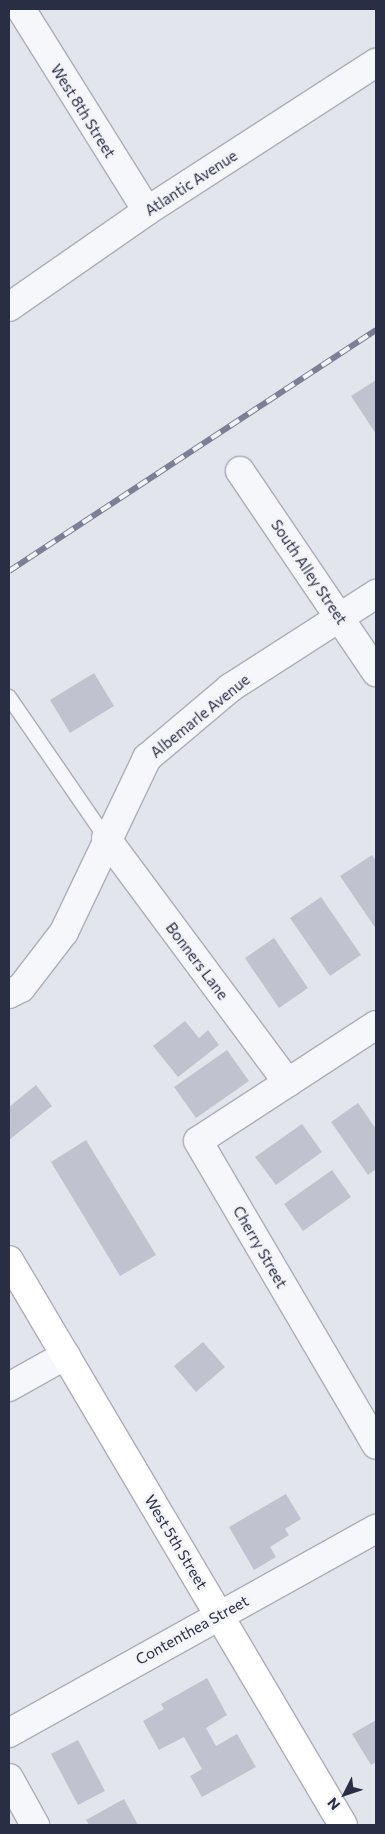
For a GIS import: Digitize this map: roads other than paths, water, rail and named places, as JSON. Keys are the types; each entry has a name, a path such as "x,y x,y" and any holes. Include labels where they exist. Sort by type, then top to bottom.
{"main road":[{"name":"West 5th Street","path":"9,1260 343,1825"}],"street":[{"name":"West 8th Street","path":"21,9 147,211"},
{"name":"Atlantic Avenue","path":"9,307 147,211 376,63"},
{"name":"South Alley Street","path":"240,471 376,672"},
{"name":"Albemarle Avenue","path":"9,994 21,988 64,932 106,838 147,758 230,688 376,594"},
{"name":"Bonners Lane","path":"106,838 288,1083"},
{"path":"9,974 37,969"},
{"path":"288,1083 376,1025"},
{"name":"Cherry Street","path":"288,1083 198,1141 376,1445"},
{"path":"9,1386 66,1355"},
{"name":"Contenthea Street","path":"9,1733 376,1529"},
{"path":"9,1778 35,1825"}],"lane":[{"path":"9,697 106,838"}],"railway":[{"path":"9,571 376,330"}]}
